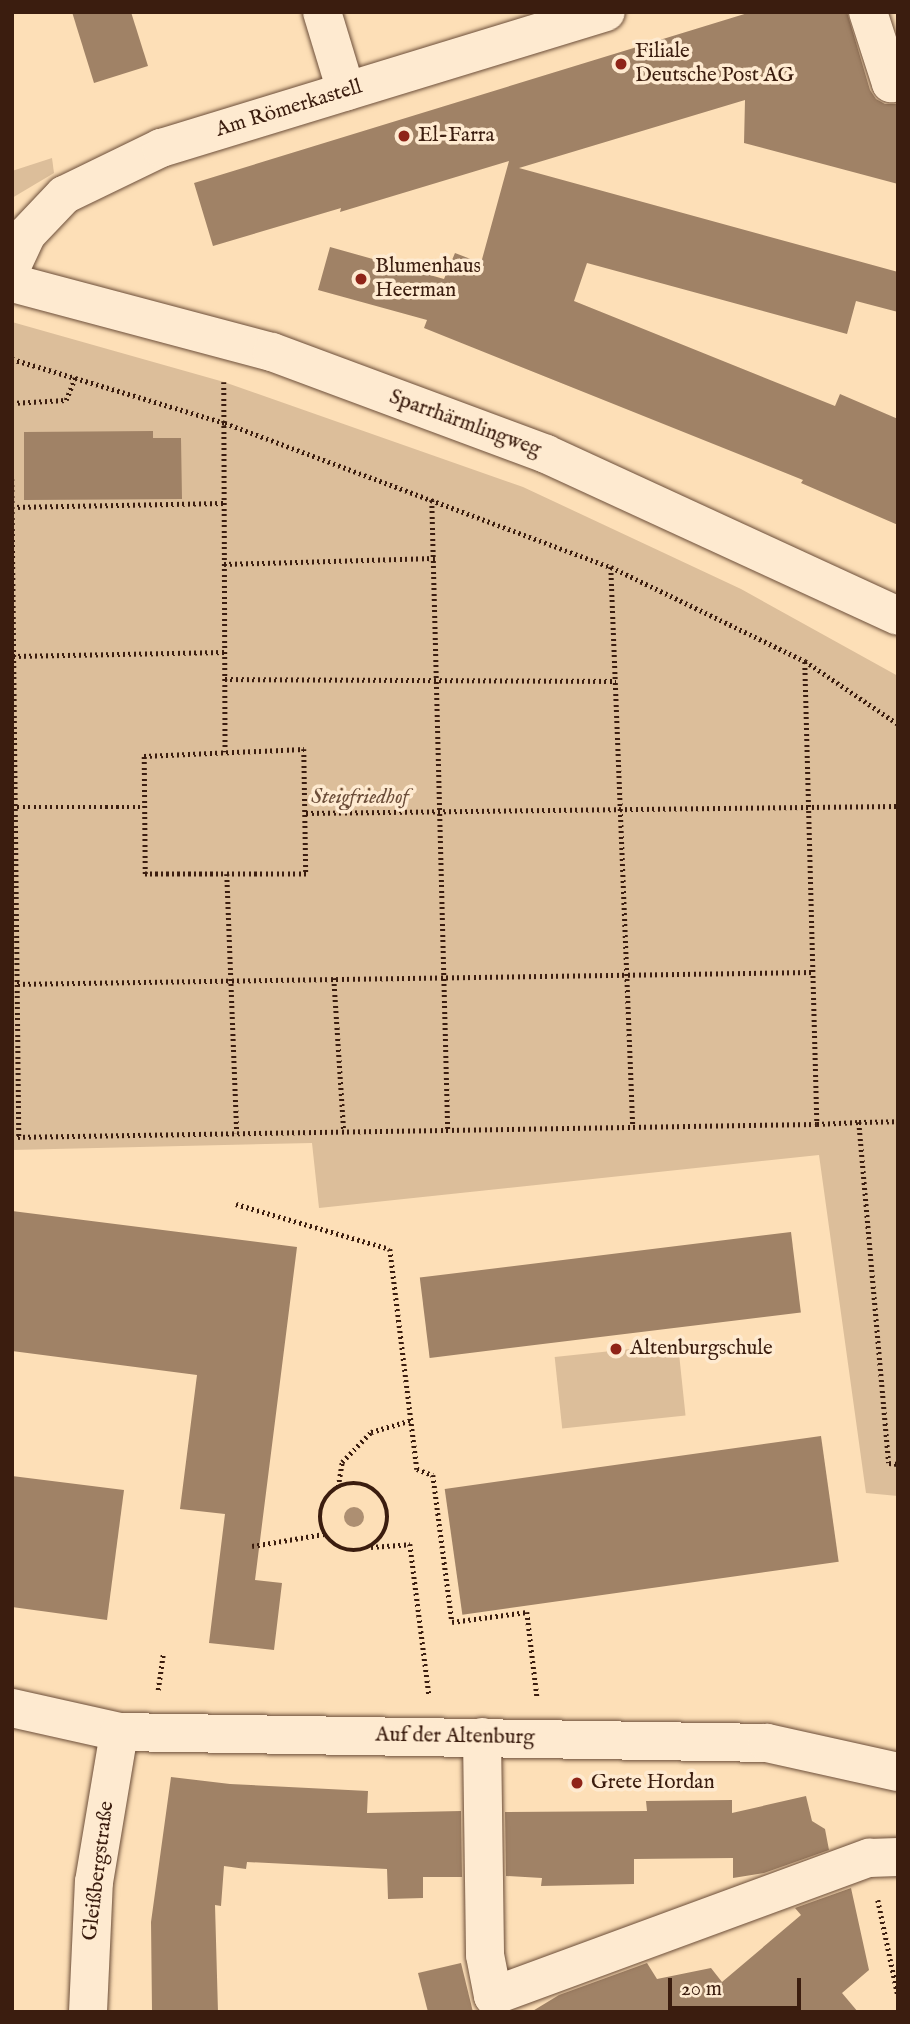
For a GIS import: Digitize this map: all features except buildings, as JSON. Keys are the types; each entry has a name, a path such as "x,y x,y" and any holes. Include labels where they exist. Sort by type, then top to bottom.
{"street":[{"path":"322,12 346,91"},
{"name":"Am Römerkastell","path":"12,266 27,234 64,195 161,148 346,91 500,28 606,12"},
{"path":"868,12 891,83 898,81"},
{"name":"Sparrhärmlingweg","path":"12,283 272,352 546,454 898,617"},
{"name":"Auf der Altenburg","path":"12,1708 119,1732 767,1743 898,1772"},
{"name":"Gleißbergstraße","path":"88,2012 94,1882 119,1732"},
{"path":"482,1737 485,1955 493,1996 883,1857"}],"path":[{"path":"224,338 225,752"},
{"path":"12,359 225,423 611,567 805,661 898,724"},
{"path":"12,403 66,400 75,378"},
{"path":"12,479 15,1137 898,1121"},
{"path":"432,500 448,1130"},
{"path":"12,507 224,503"},
{"path":"224,564 435,558"},
{"path":"611,567 633,1127"},
{"path":"13,656 225,652"},
{"path":"805,661 817,1124"},
{"path":"225,678 616,681"},
{"path":"304,749 306,874 145,874 144,756 225,752 304,749"},
{"path":"306,813 898,806"},
{"path":"14,807 145,807"},
{"path":"227,874 229,981 237,1133"},
{"path":"15,984 813,972"},
{"path":"334,978 344,1132"},
{"path":"859,1122 889,1463 898,1464"},
{"path":"236,1204 390,1249 417,1469 433,1475 452,1622 527,1612 535,1680"},
{"path":"338,1487 342,1462 370,1432 412,1420"},
{"path":"371,1547 387,1527 384,1501 364,1485 351,1483 338,1487 327,1496 321,1508 320,1521 324,1534 333,1544 345,1550 358,1551 371,1547 411,1544 430,1700"},
{"path":"252,1546 324,1534"},
{"path":"158,1689 163,1653"},
{"path":"883,1857 898,1996"}],"green space":[{"path":"52,158 54,173 12,198 12,171"},
{"name":"Steigfriedhof","path":"12,322 224,382 523,487 741,589 898,676 898,1496 866,1493 819,1155 319,1208 312,1143 12,1150"},
{"path":"678,1344 686,1416 562,1429 555,1357"}],"place":[{"name":"Filiale Deutsche Post AG","path":"621,64"},
{"name":"El-Farra","path":"404,136"},
{"name":"Blumenhaus Heerman","path":"361,279"},
{"name":"Altenburgschule","path":"616,1349"},
{"name":"Grete Hordan","path":"577,1783"}]}
